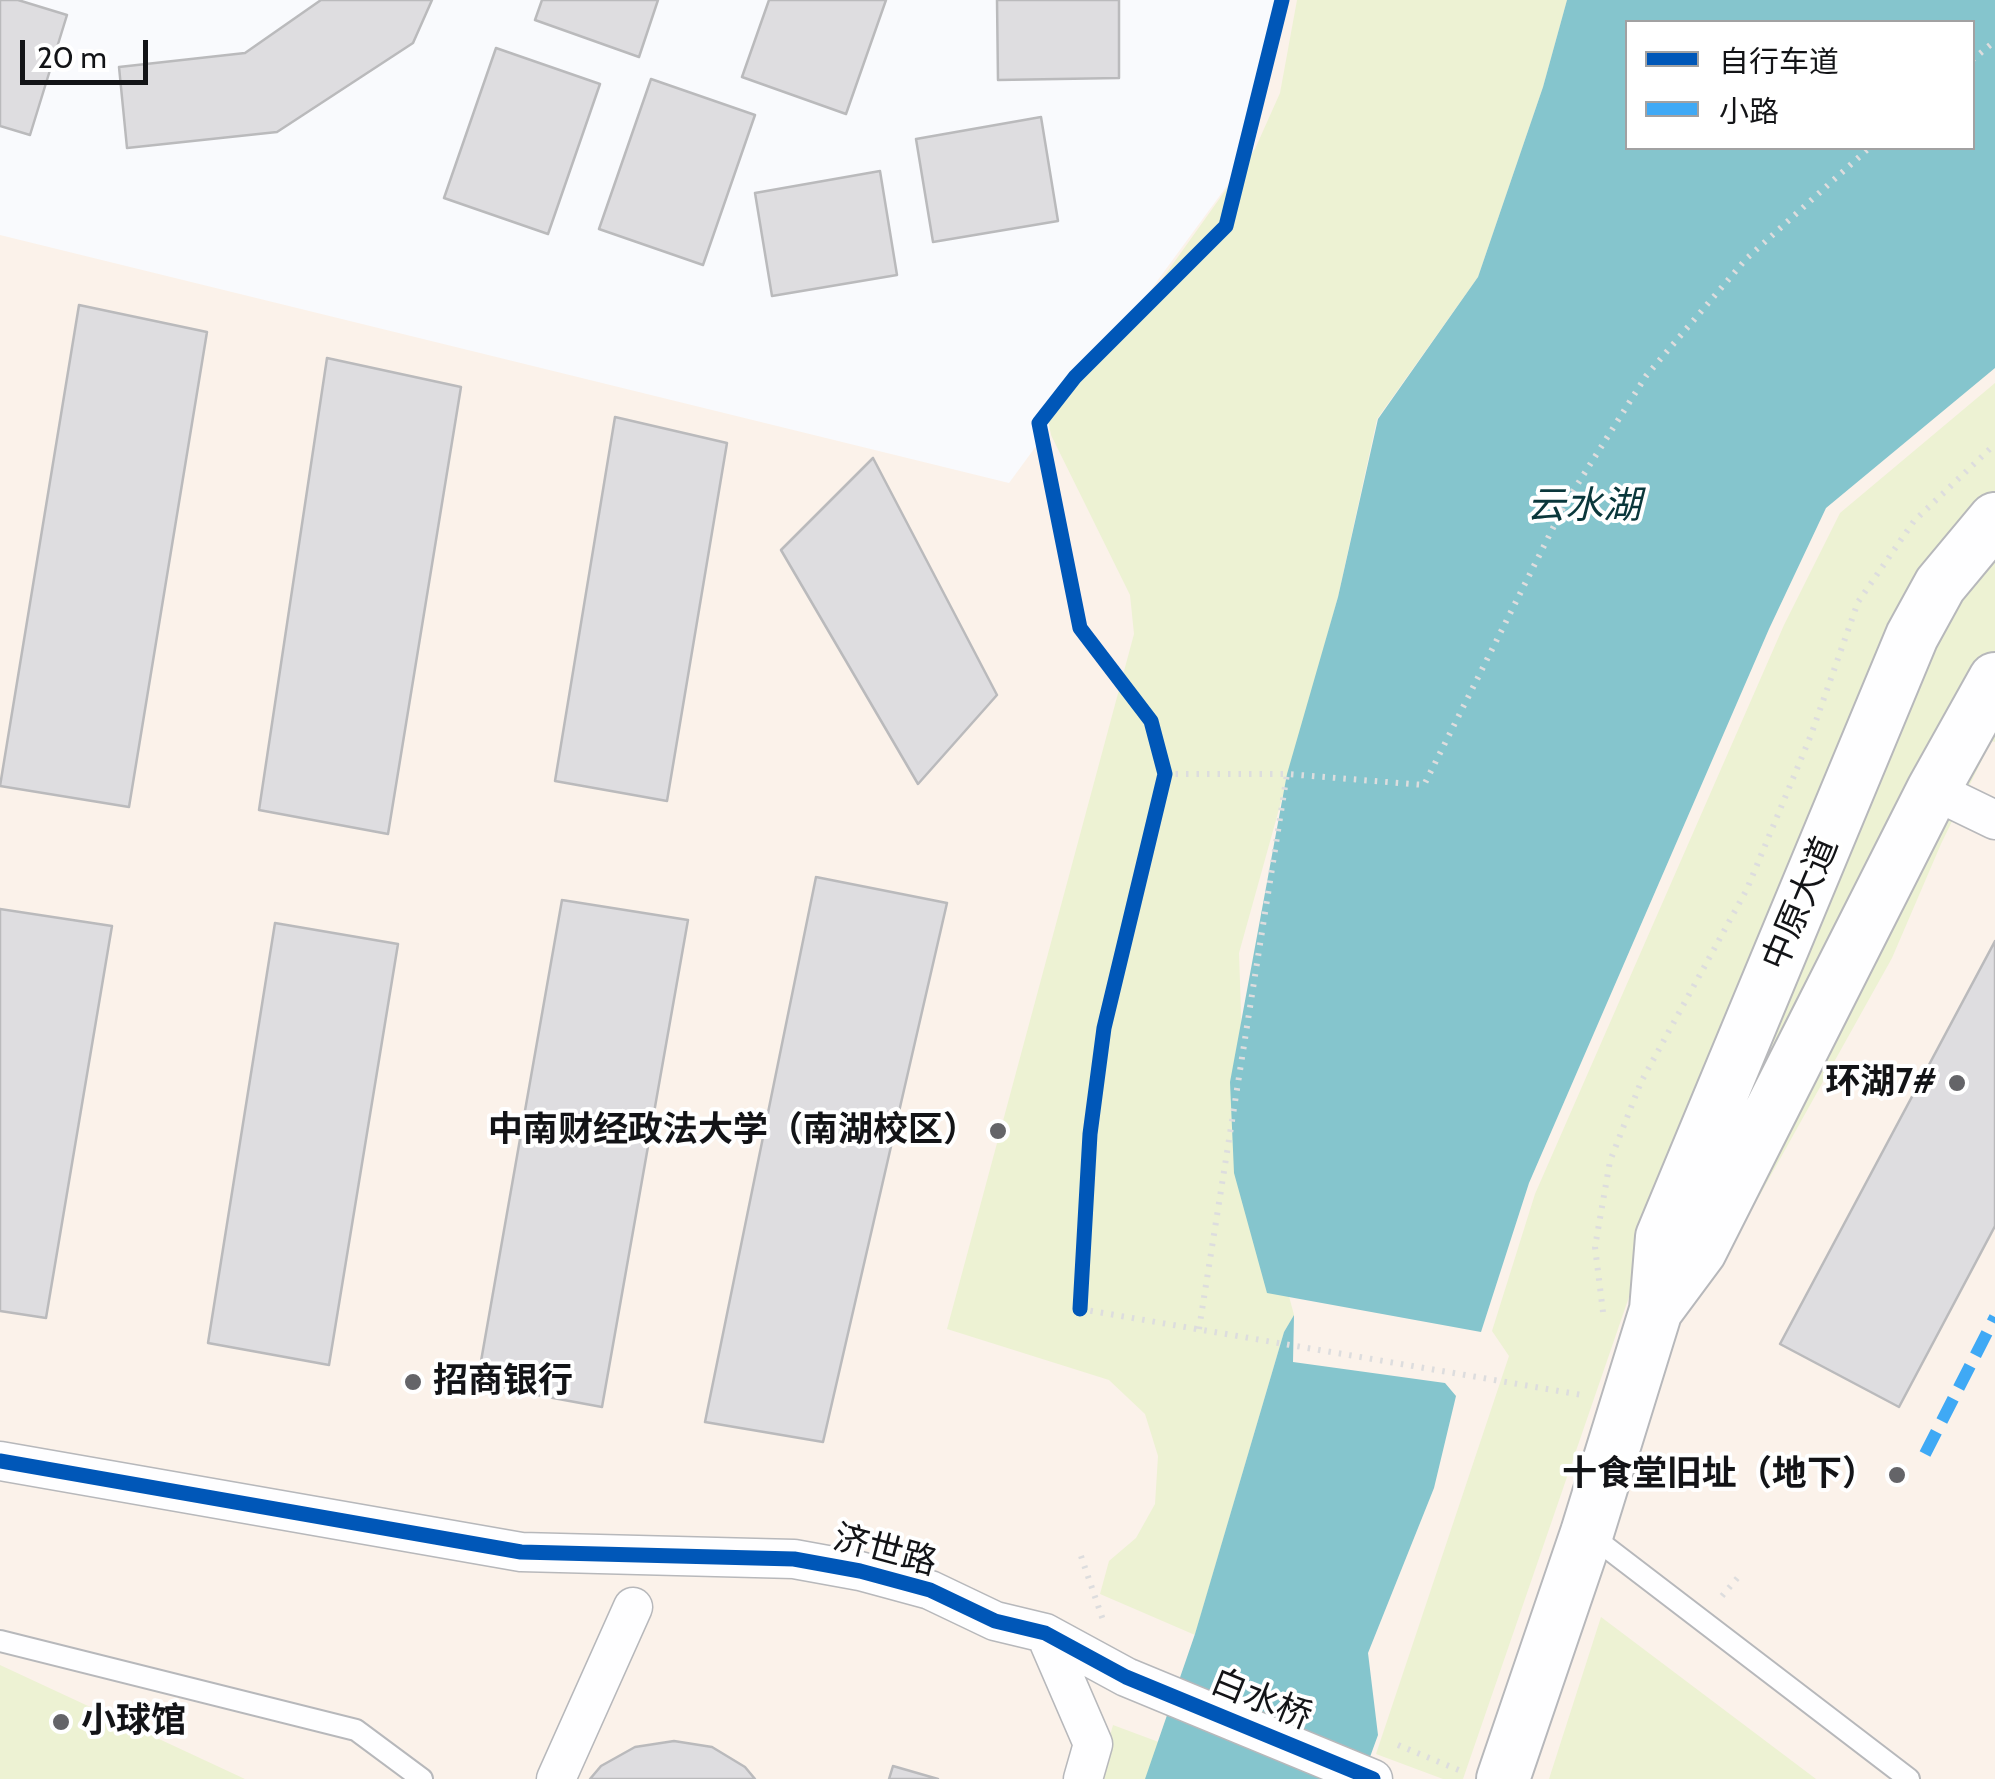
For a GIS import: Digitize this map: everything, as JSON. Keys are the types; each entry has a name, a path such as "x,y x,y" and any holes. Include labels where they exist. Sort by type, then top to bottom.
{"main road":[{"name":"中原大道","path":"1503,1779 1587,1533 1656,1310 1662,1237 1912,636 1940,585 1995,520"},
{"name":"中原大道","path":"1656,1310 1700,1251 1933,790 1995,679"}],"street":[{"path":"1933,790 1995,820"},
{"name":"济世路","path":"0,1460 520,1552 794,1559 860,1571 930,1590 995,1621 1046,1633 1126,1677"},
{"path":"556,1779 633,1606"},
{"path":"1046,1633 1093,1744 1084,1779"},
{"name":"白水桥","path":"1126,1677 1373,1779"}],"lane":[{"path":"1587,1533 1909,1779"},
{"path":"0,1641 356,1730 422,1779"}],"path":[{"path":"1975,58 1995,41"},
{"path":"1165,774 1287,774 1424,785 1565,504 1646,376 1746,259 1867,150"},
{"path":"1604,1315 1595,1247 1610,1162 1642,1082 1747,889 1811,735 1858,602 1914,521 1995,444"},
{"path":"1160,756 1165,774 1161,793"},
{"path":"1199,1329 1287,774"},
{"path":"1082,1291 1080,1309 1578,1394 1584,1378"}],"shaded area":[{"name":"中南财经政法大学（南湖校区）","path":"1280,0 1995,0 1995,1779 0,1779 0,235 1009,483 1254,149"}],"green space":[{"path":"1297,0 1567,0 1543,87 1478,277 1377,419 1338,597 1239,953 1245,1131 1294,1315 1284,1332 1195,1635 1100,1594 1109,1561 1136,1538 1155,1504 1158,1456 1145,1414 1109,1380 947,1329 1134,634 1130,595 1051,435 1046,410 1120,338 1255,149 1280,93"},
{"path":"1995,383 1995,501 1640,1265 1463,1779 1443,1779 1376,1754 1509,1356 1492,1331 1535,1194 1784,625 1840,513"},
{"path":"1995,546 1995,742 1991,741 1941,844 1892,958 1732,1245 1693,1184 1889,717"},
{"path":"1601,1617 1816,1779 1549,1779"},
{"name":"小球馆","path":"0,1665 245,1779 0,1779"},
{"path":"1113,1725 1258,1779 1098,1779"}],"water":[{"name":"云水湖","path":"1567,0 1995,0 1995,368 1826,508 1769,629 1529,1183 1481,1332 1267,1293 1234,1173 1230,1082 1287,774 1338,597 1378,419 1478,277 1543,87"},
{"path":"1294,1315 1293,1362 1445,1383 1456,1396 1434,1488 1368,1653 1378,1735 1362,1779 1145,1779 1195,1634 1284,1332"}],"building":[{"path":"0,0 18,0 67,15 30,135 0,126"},
{"path":"321,0 432,0 413,43 277,132 127,148 119,67 245,53"},
{"path":"542,0 658,0 639,57 535,20"},
{"path":"769,0 886,0 846,114 742,77"},
{"path":"997,0 1119,0 1119,78 998,80"},
{"path":"496,48 600,84 548,234 444,198"},
{"path":"651,79 755,115 703,265 599,229"},
{"path":"1041,117 1058,221 933,242 916,139"},
{"path":"880,171 897,275 772,296 755,193"},
{"path":"79,305 207,332 129,807 0,786"},
{"path":"327,358 461,387 388,834 259,810"},
{"path":"615,417 727,443 667,801 555,781"},
{"path":"873,458 997,695 918,784 781,550"},
{"path":"816,877 947,903 823,1442 705,1422"},
{"path":"562,900 688,920 602,1407 477,1384"},
{"path":"0,909 112,926 46,1318 0,1311"},
{"path":"275,923 398,944 329,1365 208,1343"},
{"name":"环湖7#","path":"1995,941 1995,1226 1899,1407 1780,1344"},
{"path":"674,1741 712,1747 745,1767 755,1779 590,1779 601,1766 635,1747"},
{"path":"893,1766 938,1779 889,1779"}],"marked path":[{"path":"1925,1454 1995,1317"}],"cycle path":[{"path":"1080,1309 1090,1134 1104,1028 1165,774 1151,721 1080,628 1039,423 1075,377 1226,226 1282,0"},
{"path":"0,1461 521,1552 794,1559 860,1571 930,1590 995,1621 1045,1633 1126,1677 1373,1779"}],"place":[{"name":"环湖7#","path":"1957,1083"},
{"name":"中南财经政法大学（南湖校区）","path":"998,1131"},
{"name":"招商银行","path":"413,1382"},
{"name":"十食堂旧址（地下）","path":"1897,1475"},
{"name":"小球馆","path":"61,1722"}]}
